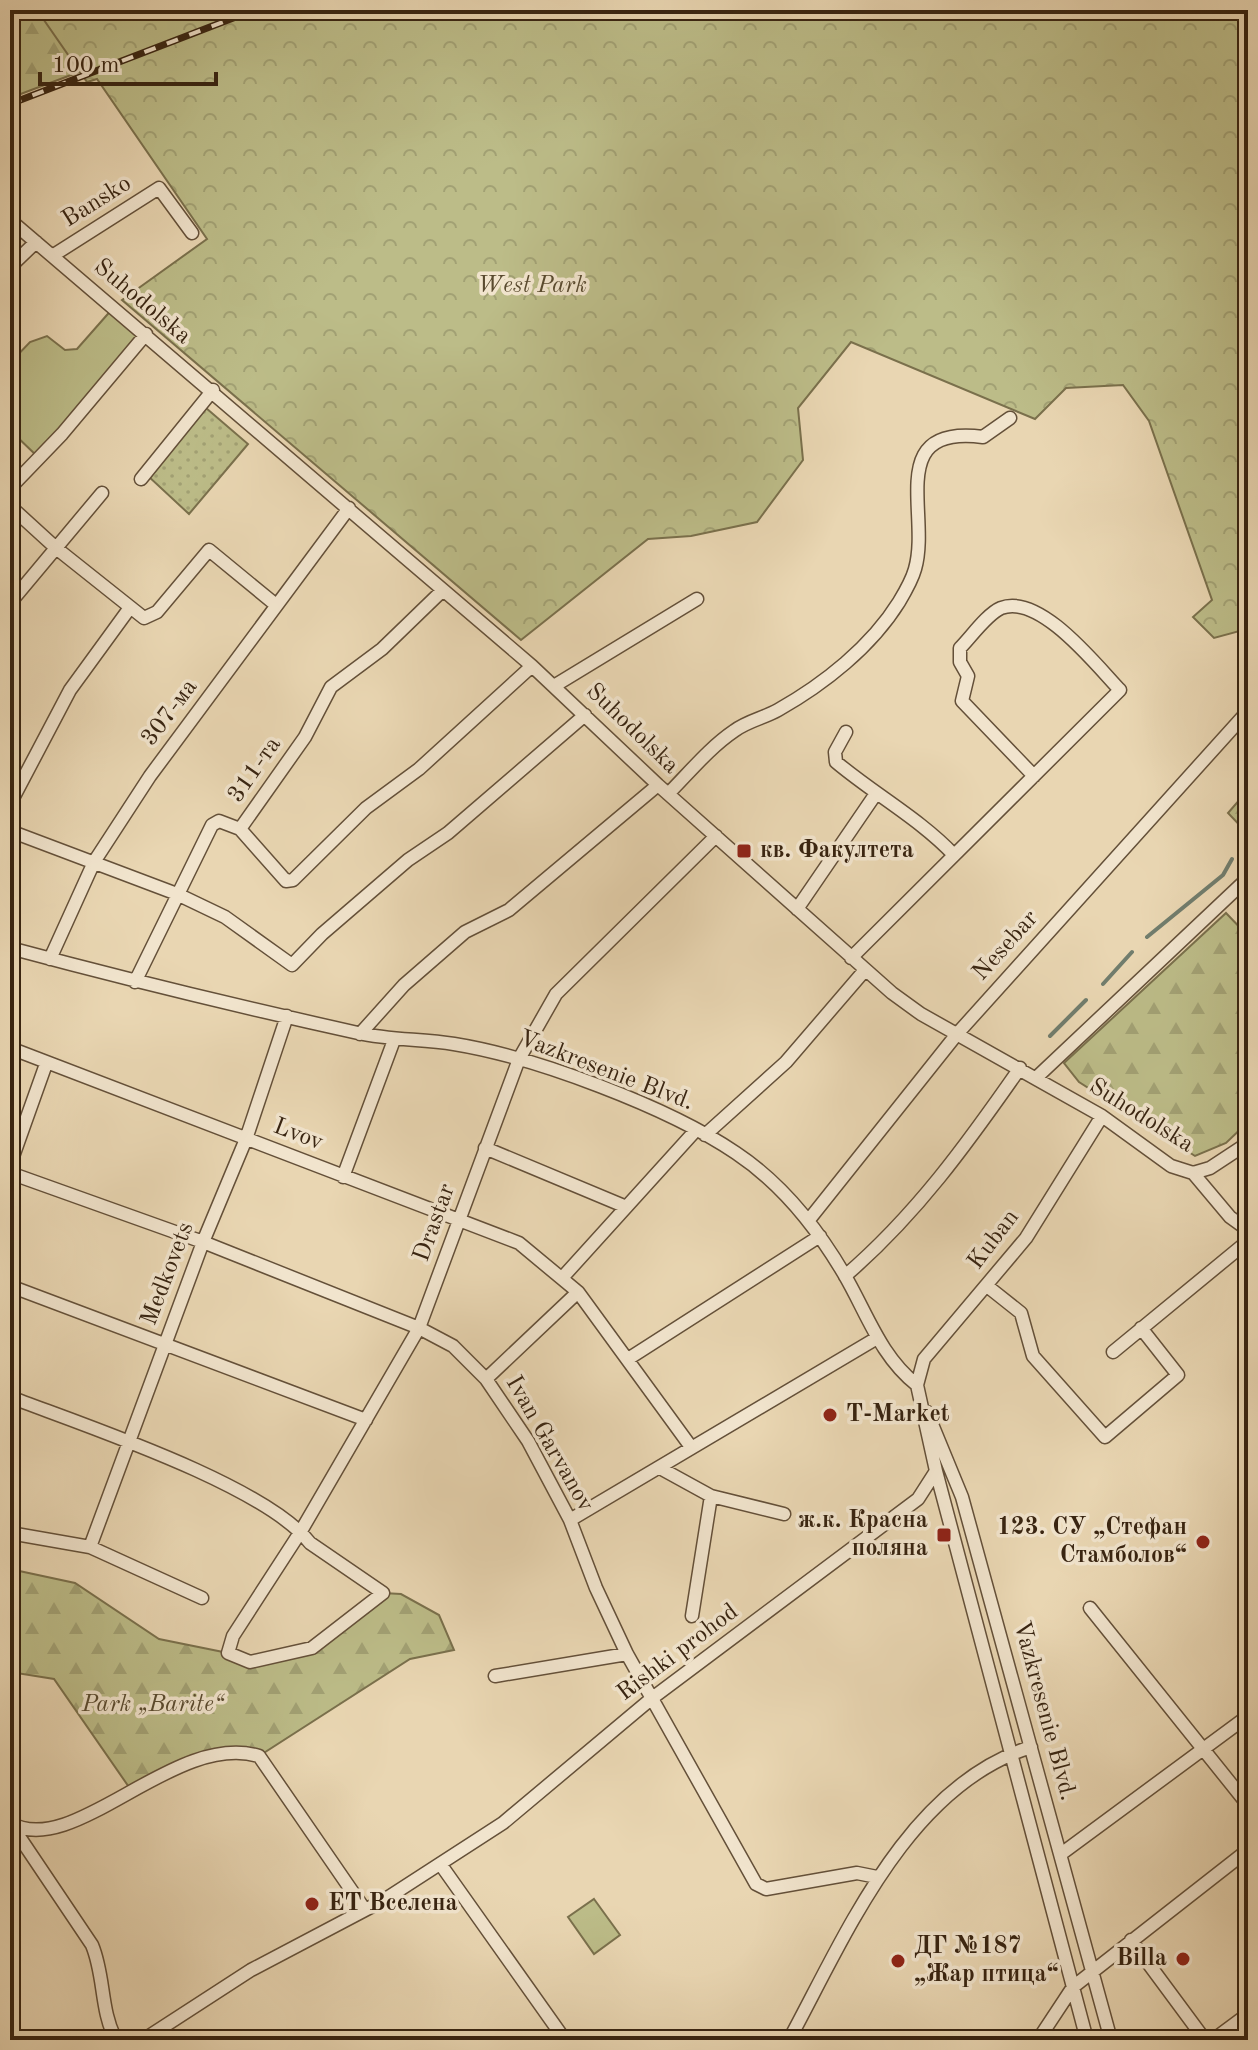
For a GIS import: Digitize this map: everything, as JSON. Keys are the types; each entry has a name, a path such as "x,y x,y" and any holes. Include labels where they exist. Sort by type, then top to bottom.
{"street":[{"name":"Bansko","path":"52,256 159,188 192,233"},
{"name":"Suhodolska","path":"10,220 213,390 532,666 663,790 865,970 921,1014 1102,1116 1171,1166 1193,1173 1230,1217 1248,1230"},
{"name":"Bansko","path":"10,267 36,242"},
{"path":"10,488 68,428 146,334"},
{"path":"141,479 213,390"},
{"path":"360,1034 404,985 465,932 509,910 736,729 778,710 854,657 878,632 901,600 915,568 916,488 922,455 938,440 955,433 983,437 1010,418"},
{"path":"10,603 102,493"},
{"path":"10,506 56,548 144,618 157,612 209,550 276,605"},
{"name":"307-ма","path":"50,959 94,862 150,776 349,508"},
{"name":"311-та","path":"135,982 212,825 219,821 240,829 305,737 331,687 382,649 443,590"},
{"path":"554,686 697,599"},
{"path":"851,958 954,855 1034,776 1120,690 1058,626 1020,606 999,609 960,648 960,662 968,676 962,701 1034,776"},
{"path":"10,804 70,690 129,609"},
{"path":"240,829 286,881 293,880 366,808 419,769 532,666"},
{"name":"Nesebar","path":"808,1221 957,1034 1248,711"},
{"path":"10,831 177,894 225,917 292,965 322,934 408,860 448,833 585,715"},
{"path":"846,732 835,752 836,762 875,795 936,836 954,855"},
{"path":"797,909 875,795"},
{"name":"Drastar","path":"301,1531 310,1543 383,1593 312,1648 250,1662 228,1653 233,1636 301,1531 419,1328 461,1222 519,1059 556,994 716,836"},
{"path":"1037,1077 1248,878"},
{"name":"Vazkresenie Blvd.","path":"10,948 135,982 360,1034 453,1044 519,1059 611,1091 700,1132 737,1153 776,1185 820,1236 877,1338 893,1362 917,1385 936,1471 1087,2040"},
{"path":"562,1278 624,1206 700,1132 795,1053 865,970"},
{"name":"Medkovets","path":"90,1547 203,1242 246,1139 287,1016"},
{"path":"343,1177 394,1040"},
{"name":"Lvov","path":"10,1048 519,1243 578,1292 691,1447"},
{"path":"10,1165 46,1064"},
{"path":"845,1276 883,1244 946,1173 1020,1068"},
{"name":"Kuban","path":"917,1385 924,1359 1026,1238 1102,1116"},
{"path":"1193,1173 1210,1168 1247,1143"},
{"path":"485,1148 624,1206"},
{"name":"Ivan Garvanov","path":"10,1173 203,1242 419,1328 453,1346 486,1379 528,1441 570,1520 596,1588 627,1654 759,1887 766,1889 857,1873 877,1877"},
{"path":"628,1359 820,1236"},
{"path":"1113,1352 1248,1241"},
{"path":"10,1286 366,1420"},
{"path":"987,1286 1021,1313 1033,1356 1105,1437 1178,1375 1141,1328"},
{"path":"486,1379 578,1292"},
{"path":"570,1520 877,1338"},
{"path":"10,1397 241,1491 301,1531"},
{"name":"Vazkresenie Blvd.","path":"919,1399 938,1431 962,1497 1111,2040"},
{"path":"660,1468 711,1496 784,1514"},
{"name":"Rishki prohod","path":"143,2040 251,1970 365,1910 441,1865 503,1823 651,1699 918,1499 936,1471"},
{"path":"692,1616 711,1496"},
{"path":"10,1533 90,1547 202,1598"},
{"path":"1090,1608 1248,1805"},
{"path":"495,1676 627,1654"},
{"path":"1061,1854 1248,1716"},
{"path":"789,2040 877,1877 914,1828 985,1766 1031,1747"},
{"path":"11,1824 57,1828 79,1820 162,1772 221,1753 241,1751 259,1756 365,1910"},
{"path":"11,1824 92,1945 98,1960 104,2008 116,2040"},
{"path":"1038,2040 1073,1987 1248,1850"},
{"path":"441,1865 565,2040"},
{"path":"1131,1940 1205,2040"},
{"path":"1213,2040 1248,2014"}],"green space":[{"path":"14,10 244,10 10,98 10,14"},
{"name":"West Park","path":"37,10 1248,10 1248,635 1243,630 1214,638 1193,617 1212,600 1149,421 1123,385 1066,388 1035,419 851,342 798,408 803,460 757,522 691,536 648,539 521,640 122,300 207,239 97,79 87,82"},
{"path":"114,307 146,334 40,459 10,430 10,363 30,342 47,336 65,350 77,349"},
{"path":"206,408 248,444 189,514 148,476"},
{"path":"1248,790 1248,834 1228,813"},
{"path":"1226,913 1248,936 1248,1122 1226,1143 1195,1156 1079,1082 1064,1063"},
{"name":"Park „Barite“","path":"10,1569 75,1583 159,1639 228,1653 250,1662 312,1648 383,1593 401,1594 439,1615 454,1650 410,1659 259,1756 221,1753 131,1790 54,1679 10,1672"},
{"path":"594,1899 620,1935 594,1954 568,1917"}],"waterway":[{"path":"1244,848 1248,846"},
{"path":"1147,937 1223,875 1232,859"},
{"path":"1103,984 1132,952"},
{"path":"1050,1036 1086,1000"}],"railway":[{"path":"10,104 254,10"}],"place":[{"name":"кв. Факултета","path":"744,851"},
{"name":"T-Market","path":"830,1415"},
{"name":"ж.к. Красна поляна","path":"944,1535"},
{"name":"123. СУ „Стефан Стамболов“","path":"1203,1542"},
{"name":"ЕТ Вселена","path":"312,1904"},
{"name":"Billa","path":"1183,1959"},
{"name":"ДГ №187 „Жар птица“","path":"898,1961"}]}
